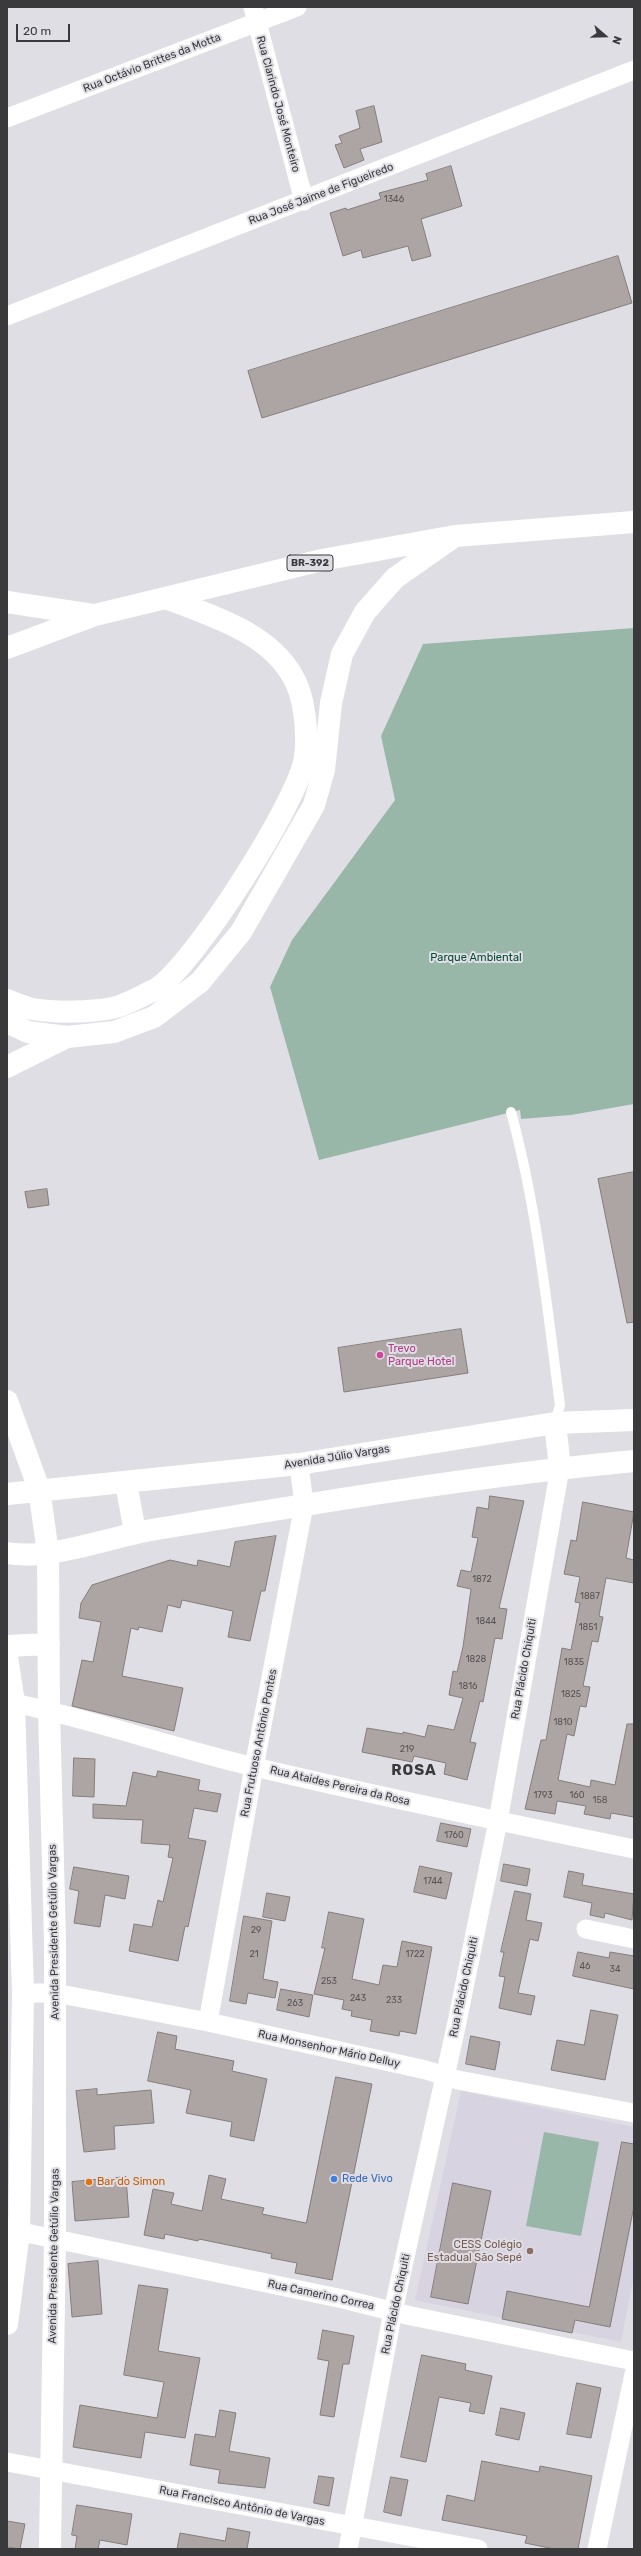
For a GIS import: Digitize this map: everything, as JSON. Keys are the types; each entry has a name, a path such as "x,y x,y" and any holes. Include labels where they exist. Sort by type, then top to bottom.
{"main road":[{"name":"BR-392","path":"7,648 95,616 322,560 456,536 634,522"},
{"path":"7,1022 28,1032 67,1037 114,1032 154,1017 200,982 241,932 314,805 324,770 331,703 342,654 365,612 395,578 456,536"},
{"path":"7,1000 32,1009 83,1011 121,1005 157,988 194,952 265,844 289,802 305,758 306,715 293,675 266,645 234,625 166,598"},
{"path":"7,602 95,616"},
{"path":"7,1067 67,1037"},
{"name":"Avenida Presidente Getúlio Vargas","path":"7,1401 39,1490 48,1553 49,1710 55,1993 55,2238 50,2469 50,2549"},
{"name":"Avenida Júlio Vargas","path":"7,1494 126,1483 299,1464 555,1423 634,1420"},
{"name":"Rua Plácido Chiquiti","path":"555,1423 560,1468"},
{"path":"7,1553 31,1556 135,1532 304,1505 560,1468 634,1460"},
{"path":"126,1483 135,1532"},
{"path":"7,1646 49,1644"},
{"path":"7,1657 14,1703 23,1993 13,2231 7,2324"}],"street":[{"name":"Rua Octávio Brittes da Motta","path":"7,118 255,15 297,7"},
{"name":"Rua Clarindo José Monteiro","path":"255,15 304,201"},
{"name":"Rua José Jaime de Figueiredo","path":"7,316 304,201 634,70"},
{"name":"Rua Frutuoso Antônio Pontes","path":"208,2022 254,1767 304,1505 299,1464"},
{"name":"Rua Plácido Chiquiti","path":"348,2549 393,2311 445,2075 498,1821 560,1468"},
{"name":"Rua Ataides Pereira da Rosa","path":"14,1703 49,1710 254,1767 498,1821 634,1849"},
{"path":"586,1929 634,1939"},
{"name":"Rua Monsenhor Mário Delluy","path":"23,1993 55,1993 208,2022 445,2075 458,2080 634,2112"},
{"name":"Rua Camerino Correa","path":"13,2231 55,2238 411,2316 634,2361"},
{"path":"597,2549 634,2374"},
{"name":"Rua Francisco Antônio de Vargas","path":"7,2462 478,2549"}],"lane":[{"path":"510,1112 525,1162 542,1277 560,1404 555,1423"}],"shaded area":[{"path":"461,2091 634,2127 634,2276 621,2342 415,2300"}],"green space":[{"name":"Parque Ambiental","path":"634,628 634,1104 571,1115 521,1119 520,1110 319,1160 270,987 292,940 395,800 381,736 423,644"},
{"path":"544,2132 599,2142 581,2236 526,2226"}],"building":[{"path":"374,106 382,142 360,149 364,160 344,168 335,145 342,143 339,136 360,128 356,111"},
{"path":"451,166 462,206 421,219 431,256 412,261 408,246 363,258 361,250 343,256 330,213 346,208 347,210 381,199 379,193 428,180 426,174"},
{"path":"618,256 632,303 262,418 248,371"},
{"path":"634,1172 634,1322 627,1323 598,1179"},
{"path":"47,1189 49,1205 28,1208 25,1192"},
{"path":"461,1329 468,1373 344,1392 338,1348"},
{"path":"490,1496 524,1501 499,1608 507,1609 502,1639 495,1638 483,1702 480,1701 470,1742 476,1743 467,1780 444,1774 446,1763 414,1756 412,1762 362,1752 367,1728 403,1734 403,1732 425,1737 428,1725 454,1730 463,1698 449,1695 453,1671 457,1672 463,1647 471,1589 457,1586 461,1570 471,1572 478,1538 472,1537 477,1507 488,1509"},
{"path":"583,1502 634,1512 626,1558 634,1560 634,1583 606,1578 599,1616 603,1617 598,1642 592,1641 583,1686 590,1687 586,1707 580,1706 574,1736 567,1734 558,1780 590,1787 591,1780 615,1785 627,1724 634,1724 634,1817 611,1813 610,1819 584,1814 586,1806 557,1801 555,1814 525,1809 541,1740 546,1740 562,1648 571,1650 580,1603 575,1602 580,1577 564,1574 571,1540 576,1541"},
{"path":"276,1536 265,1591 261,1591 250,1641 228,1637 233,1611 182,1600 180,1608 168,1605 162,1632 139,1627 138,1630 131,1628 122,1676 183,1688 174,1731 72,1706 82,1660 93,1662 101,1622 79,1618 81,1603 92,1585 170,1560 197,1566 198,1560 230,1567 235,1542"},
{"path":"74,1758 95,1759 94,1797 73,1796"},
{"path":"158,1771 200,1780 198,1790 221,1794 217,1812 194,1808 188,1838 206,1841 188,1927 185,1926 178,1961 129,1951 134,1924 152,1927 158,1900 163,1902 173,1858 168,1857 170,1845 141,1843 143,1820 93,1818 93,1804 126,1806 133,1772 156,1777"},
{"path":"441,1823 471,1829 467,1847 437,1841"},
{"path":"504,1864 530,1869 527,1886 501,1881"},
{"path":"420,1866 452,1873 446,1899 414,1892"},
{"path":"74,1867 129,1876 125,1899 105,1895 100,1927 74,1923 79,1891 70,1889"},
{"path":"569,1871 584,1874 582,1885 634,1894 632,1920 605,1913 604,1918 590,1915 592,1903 564,1897"},
{"path":"515,1891 531,1894 526,1920 542,1923 538,1941 530,1939 518,1993 535,1996 531,2015 499,2008 505,1977 499,1976 504,1952 501,1952"},
{"path":"267,1893 290,1897 285,1921 263,1917"},
{"path":"329,1912 364,1919 352,1979 379,1985 383,1965 397,1967 402,1941 432,1947 416,2034 400,2031 399,2036 370,2031 372,2020 351,2016 352,2011 342,2009 344,2000 314,1994 325,1948 322,1948"},
{"path":"244,1916 272,1921 263,1979 278,1982 275,1998 248,1993 246,2004 230,2001"},
{"path":"578,1952 609,1958 610,1952 634,1956 634,1989 573,1976"},
{"path":"281,1989 313,1995 309,2017 277,2010"},
{"path":"591,2010 618,2015 605,2080 551,2070 557,2040 584,2045"},
{"path":"158,2032 177,2036 175,2049 234,2061 232,2071 267,2079 254,2141 230,2136 232,2122 186,2113 191,2090 148,2081"},
{"path":"471,2036 500,2042 495,2070 466,2064"},
{"path":"336,2077 372,2084 332,2280 295,2273 297,2263 271,2258 272,2254 199,2239 198,2241 165,2234 164,2239 144,2235 153,2189 174,2193 171,2204 202,2211 209,2175 226,2179 221,2199 264,2208 262,2214 306,2223"},
{"path":"97,2089 97,2095 151,2090 154,2123 114,2126 115,2149 84,2152 76,2091"},
{"path":"622,2142 634,2144 634,2206 610,2327 575,2320 572,2333 502,2319 507,2291 589,2307"},
{"path":"126,2177 129,2217 75,2221 72,2182"},
{"path":"453,2183 491,2191 468,2304 431,2297"},
{"path":"98,2261 102,2314 72,2317 68,2264"},
{"path":"139,2285 168,2289 158,2351 200,2358 185,2438 145,2432 141,2458 73,2447 80,2405 157,2418 164,2382 124,2375"},
{"path":"323,2330 354,2336 349,2364 343,2364 334,2417 320,2415 329,2361 318,2359"},
{"path":"422,2355 466,2364 465,2370 492,2376 484,2414 469,2411 471,2403 439,2397 426,2462 401,2457"},
{"path":"577,2383 601,2388 591,2438 567,2434"},
{"path":"501,2408 525,2413 519,2440 496,2435"},
{"path":"220,2410 236,2413 229,2451 270,2458 265,2488 218,2483 220,2470 190,2465 195,2434 215,2437"},
{"path":"482,2461 539,2472 540,2466 592,2476 578,2549 554,2549 525,2543 527,2536 442,2520 447,2495 474,2501"},
{"path":"319,2476 334,2478 329,2506 314,2503"},
{"path":"391,2477 408,2480 401,2516 384,2512"},
{"path":"77,2505 132,2514 127,2545 100,2540 98,2549 75,2549 77,2536 72,2535"},
{"path":"7,2521 25,2524 20,2549 7,2547"},
{"path":"228,2528 250,2532 247,2549 177,2549 180,2533 225,2541"}],"place":[{"name":"Trevo Parque Hotel","path":"380,1355"},
{"name":"Rede Vivo","path":"334,2179"},
{"name":"Bar do Simon","path":"89,2182"},
{"name":"CESS Colégio Estadual São Sepé","path":"530,2251"}],"district":[{"name":"ROSA","path":"414,1771"}]}
